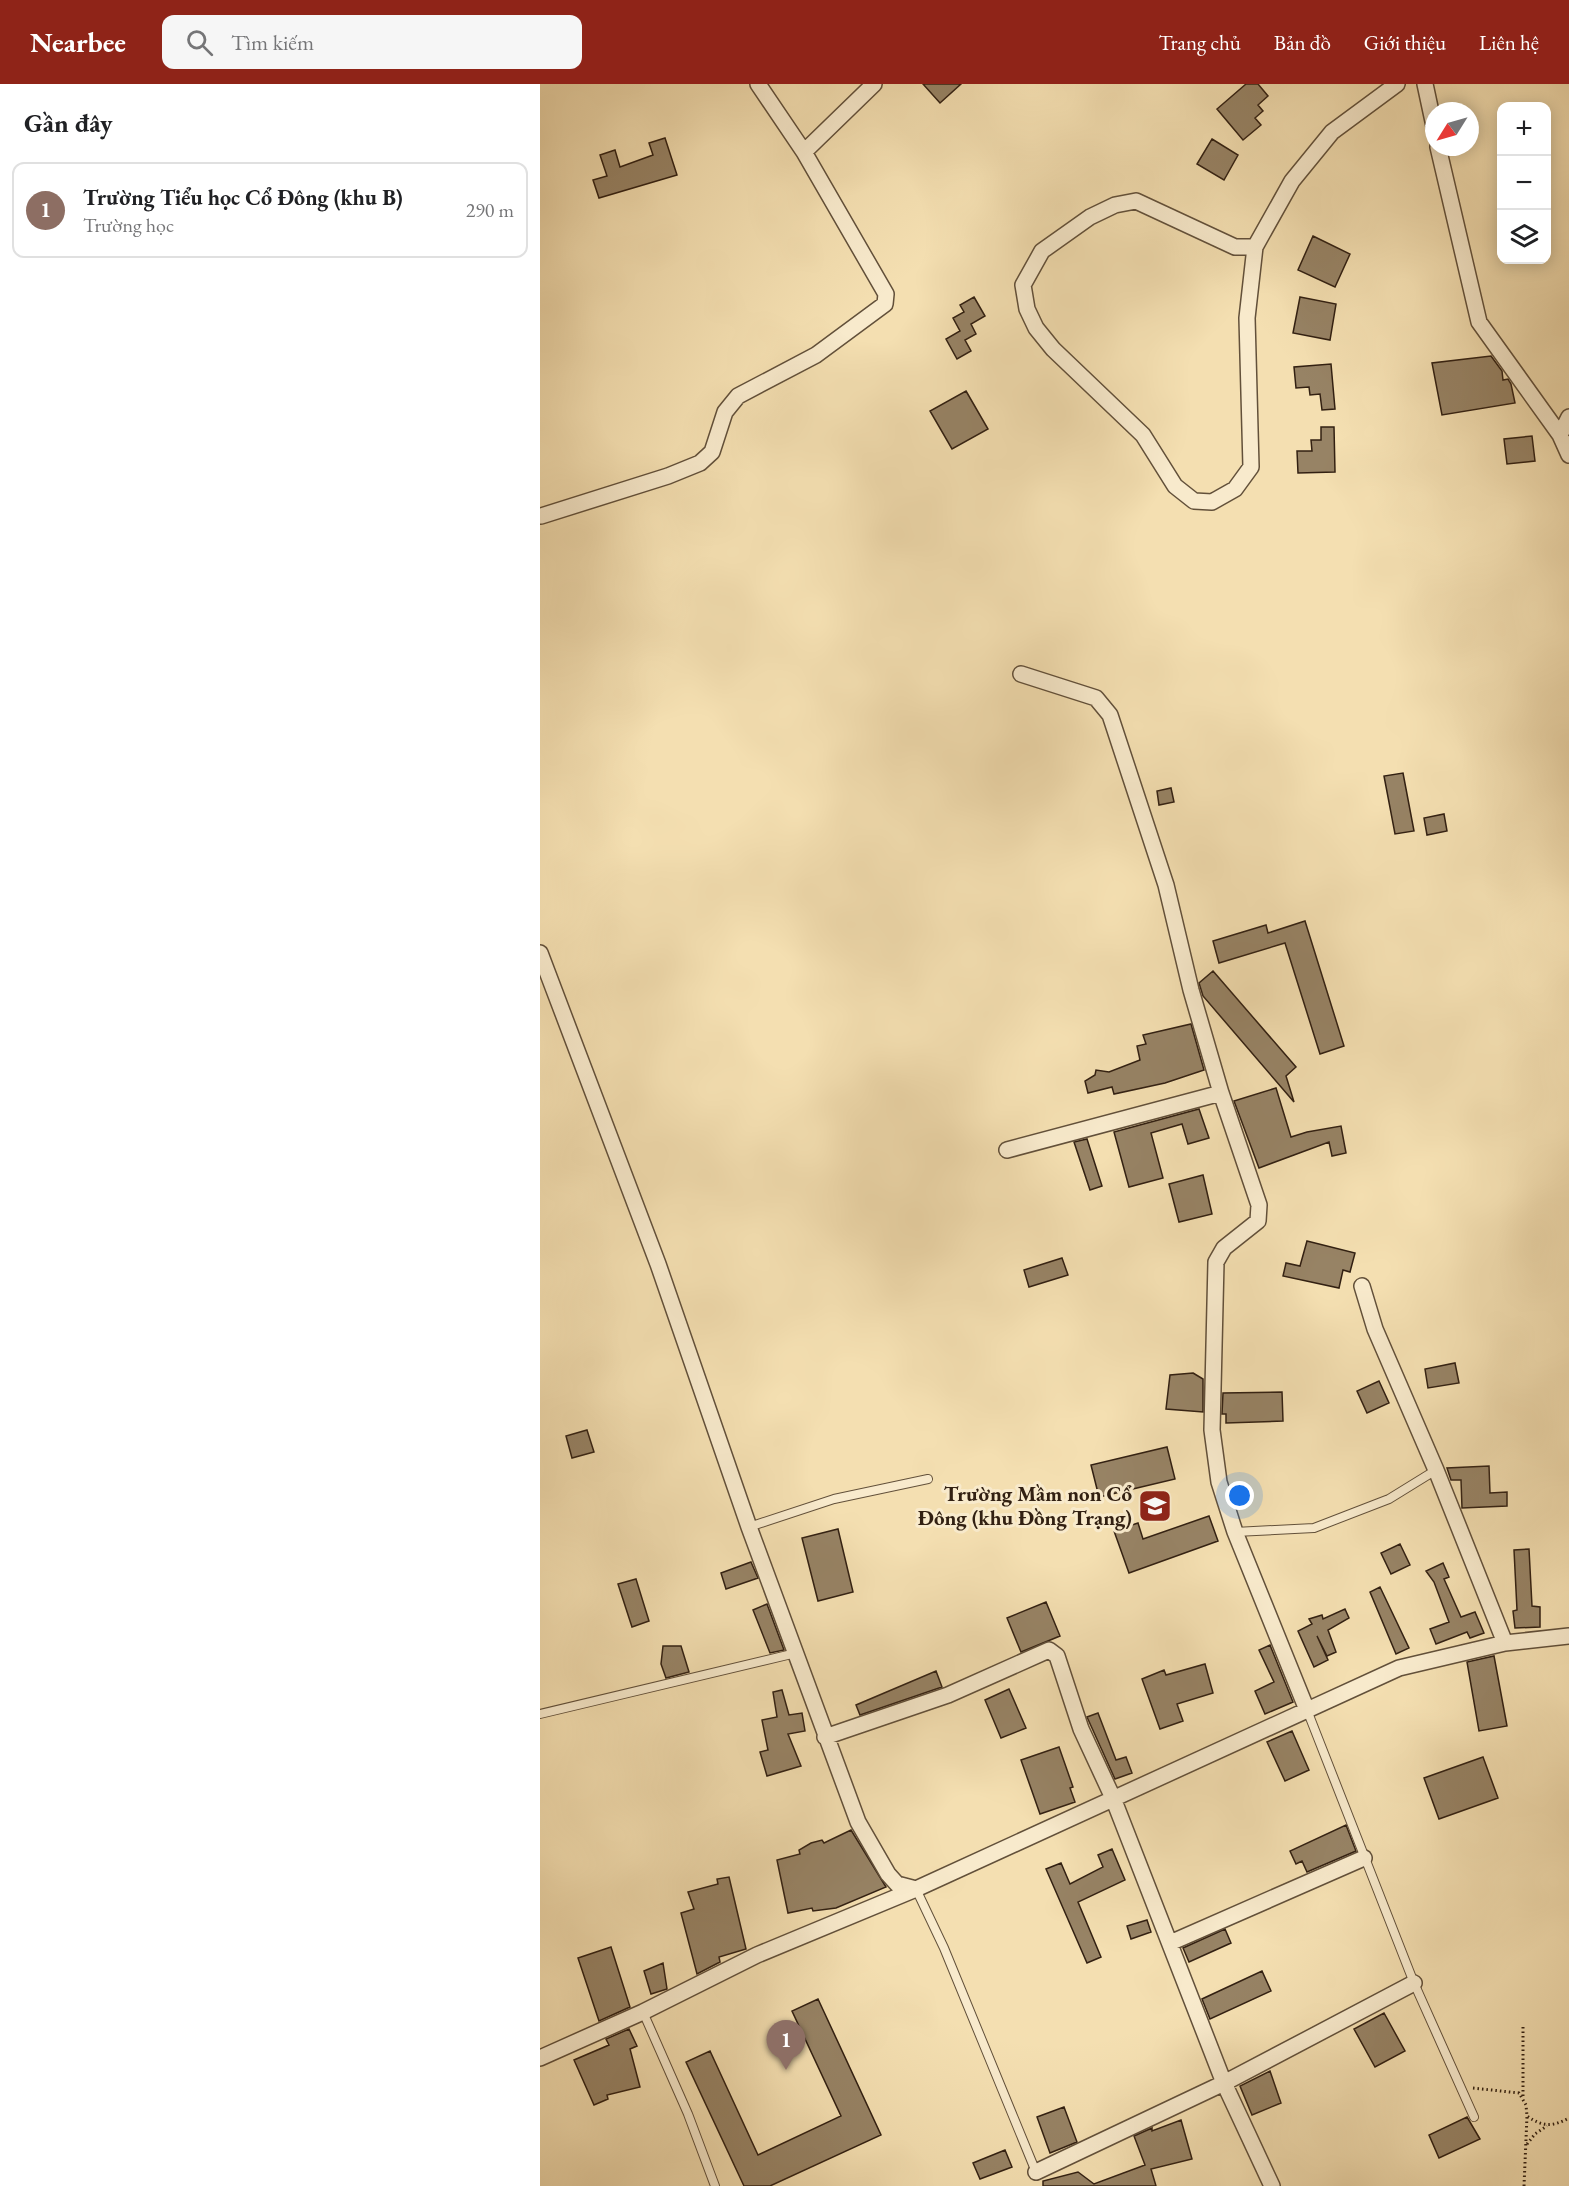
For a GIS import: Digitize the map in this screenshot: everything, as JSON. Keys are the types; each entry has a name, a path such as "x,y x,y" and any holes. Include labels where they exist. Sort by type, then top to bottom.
{"street":[{"path":"541,516 668,476 700,463 712,452 725,412 733,401 816,355 885,304 886,294 804,152 758,84"},
{"path":"804,152 874,84"},
{"path":"1255,247 1234,247 1136,201 1115,204 1090,217 1042,250 1023,285 1027,309 1036,328 1143,435 1174,486 1194,501 1212,502 1235,489 1251,467 1247,318 1255,247 1292,181 1332,132 1397,84"},
{"path":"1425,84 1429,102"},
{"path":"1440,156 1479,322 1560,435 1569,455"},
{"path":"1560,435 1569,417"},
{"path":"1021,674 1096,698 1110,715 1166,885 1191,990 1221,1093 1259,1205 1260,1215 1254,1226 1218,1255 1215,1274 1212,1430 1219,1482 1235,1532 1308,1710"},
{"path":"540,956 658,1264 749,1527 858,1822 888,1874 897,1884 916,1889"},
{"path":"1007,1150 1221,1093"},
{"path":"1362,1286 1375,1329 1436,1470 1505,1643"},
{"path":"540,2058 643,2012 757,1955 916,1889 1399,1668 1505,1643 1569,1636"},
{"path":"825,1737 948,1695 1049,1650 1057,1656 1085,1738 1113,1798 1224,2082 1272,2186"},
{"path":"1170,1943 1364,1858"},
{"path":"1036,2172 1224,2082 1414,1983"}],"lane":[{"path":"1235,1532 1314,1528 1389,1499 1436,1470"},
{"path":"749,1527 834,1499 928,1479"},
{"path":"540,1714 796,1653"},
{"path":"1308,1710 1414,1983 1474,2117"},
{"path":"916,1889 944,1948 1036,2172"},
{"path":"643,2012 688,2114 715,2186"}],"path":[{"path":"1522,2027 1523,2099 1527,2116 1524,2186"},
{"path":"1460,2086 1510,2091 1519,2093 1523,2099"},
{"path":"1527,2116 1547,2126"},
{"path":"1527,2144 1535,2134 1547,2126 1569,2118"}],"building":[{"path":"923,84 961,84 940,103"},
{"path":"1246,84 1258,84 1268,96 1258,105 1263,111 1255,118 1261,125 1243,140 1217,109"},
{"path":"665,138 677,175 599,198 593,180 607,176 600,155 615,150 620,167 653,155 649,143"},
{"path":"1212,139 1238,155 1224,180 1197,164"},
{"path":"1313,236 1350,254 1335,287 1298,270"},
{"path":"974,297 985,316 971,324 976,334 965,340 971,351 957,359 946,339 960,331 953,318 964,312 960,305"},
{"path":"1300,297 1336,304 1330,340 1293,333"},
{"path":"1491,356 1502,371 1503,380 1508,379 1511,384 1515,403 1442,415 1432,363"},
{"path":"1331,364 1335,409 1322,410 1320,394 1310,395 1309,387 1296,388 1294,367"},
{"path":"966,391 988,429 952,449 930,411"},
{"path":"1321,427 1334,427 1335,472 1298,473 1297,451 1312,451 1311,440 1321,440"},
{"path":"1532,436 1535,461 1507,464 1504,439"},
{"path":"1403,773 1414,831 1395,834 1384,776"},
{"path":"1171,788 1174,802 1159,805 1157,791"},
{"path":"1444,814 1447,831 1427,835 1424,818"},
{"path":"1305,921 1344,1046 1320,1054 1285,943 1219,963 1213,941 1266,925 1268,933"},
{"path":"1213,971 1296,1067 1286,1076 1294,1102 1203,996 1199,983"},
{"path":"1191,1024 1204,1070 1165,1083 1114,1094 1112,1087 1088,1093 1085,1081 1095,1075 1096,1070 1109,1072 1140,1060 1137,1046 1146,1044 1143,1035"},
{"path":"1276,1088 1291,1137 1341,1126 1346,1153 1332,1156 1329,1142 1259,1168 1234,1101"},
{"path":"1199,1109 1209,1138 1188,1144 1182,1124 1151,1133 1163,1178 1129,1187 1114,1132"},
{"path":"1087,1139 1102,1186 1090,1190 1074,1142"},
{"path":"1203,1175 1212,1214 1179,1222 1169,1184"},
{"path":"1307,1241 1355,1253 1350,1272 1343,1270 1339,1288 1283,1276 1286,1263 1300,1266"},
{"path":"1062,1258 1068,1275 1029,1287 1024,1270"},
{"path":"1455,1363 1459,1383 1428,1388 1425,1369"},
{"path":"1193,1373 1203,1379 1203,1412 1166,1409 1170,1375"},
{"path":"1379,1381 1389,1403 1367,1413 1357,1391"},
{"path":"1282,1392 1283,1421 1226,1423 1226,1414 1222,1414 1223,1393"},
{"path":"587,1430 594,1452 572,1458 566,1436"},
{"path":"1167,1447 1175,1479 1099,1497 1091,1465"},
{"path":"1489,1466 1490,1493 1507,1492 1507,1506 1462,1508 1461,1480 1451,1480 1447,1468"},
{"path":"1209,1516 1218,1541 1129,1573 1114,1531 1138,1523 1143,1539"},
{"path":"838,1529 853,1592 818,1601 802,1538"},
{"path":"1400,1544 1410,1565 1391,1574 1381,1553"},
{"path":"1529,1549 1532,1606 1540,1607 1540,1627 1515,1628 1513,1611 1517,1610 1514,1550"},
{"path":"751,1562 758,1578 726,1589 721,1573"},
{"path":"1443,1563 1449,1577 1444,1579 1461,1617 1475,1612 1484,1633 1470,1638 1467,1632 1436,1644 1430,1629 1449,1622 1434,1582 1426,1571"},
{"path":"636,1579 649,1621 632,1627 618,1584"},
{"path":"1380,1587 1409,1648 1396,1654 1370,1592"},
{"path":"1046,1602 1060,1636 1021,1652 1007,1618"},
{"path":"767,1604 784,1650 770,1653 753,1610"},
{"path":"1345,1609 1349,1618 1328,1630 1336,1652 1327,1656 1317,1636 1328,1660 1314,1667 1298,1631 1312,1624 1309,1619 1322,1615 1323,1619"},
{"path":"1270,1645 1293,1702 1265,1714 1255,1691 1274,1682 1259,1650"},
{"path":"663,1646 681,1646 689,1672 666,1678 661,1664"},
{"path":"1494,1656 1507,1726 1479,1731 1467,1662"},
{"path":"1205,1664 1213,1693 1177,1704 1183,1721 1160,1729 1142,1679 1164,1670 1166,1675"},
{"path":"936,1671 942,1687 860,1715 856,1705"},
{"path":"1009,1689 1026,1728 1001,1738 985,1700"},
{"path":"782,1690 789,1715 802,1713 805,1731 788,1734 801,1766 767,1776 760,1752 768,1750 762,1720 777,1717 773,1692"},
{"path":"1098,1713 1116,1760 1126,1757 1132,1773 1115,1779 1087,1717"},
{"path":"1292,1731 1309,1770 1285,1781 1267,1742"},
{"path":"1059,1747 1073,1787 1070,1788 1075,1802 1040,1814 1021,1760"},
{"path":"1483,1757 1498,1798 1439,1819 1424,1778"},
{"path":"1346,1825 1356,1851 1307,1872 1302,1861 1296,1864 1290,1851"},
{"path":"851,1830 886,1887 836,1908 813,1911 812,1908 788,1913 777,1860 800,1854 799,1850 811,1843 822,1840 824,1843"},
{"path":"1112,1849 1125,1880 1078,1902 1101,1957 1087,1963 1046,1869 1061,1863 1070,1884 1103,1867 1098,1855"},
{"path":"729,1877 746,1949 719,1957 720,1962 697,1974 681,1913 694,1909 688,1892 718,1884 717,1879"},
{"path":"1147,1920 1151,1932 1131,1939 1127,1926"},
{"path":"1225,1929 1231,1943 1189,1962 1183,1948"},
{"path":"611,1947 630,2007 599,2021 578,1958"},
{"path":"663,1963 667,1989 651,1994 644,1971"},
{"path":"1262,1971 1271,1991 1210,2019 1202,1999"},
{"path":"818,1999 881,2135 770,2186 744,2186 686,2062 710,2051 758,2155 841,2116 792,2011"},
{"path":"1384,2013 1405,2051 1375,2067 1354,2029"},
{"path":"629,2029 637,2046 630,2049 640,2087 607,2095 608,2099 594,2105 574,2060 609,2045 606,2039"},
{"path":"1270,2071 1281,2103 1252,2115 1240,2086"},
{"path":"1064,2107 1077,2142 1050,2153 1037,2117"},
{"path":"1467,2117 1480,2139 1439,2158 1429,2135"},
{"path":"1181,2120 1192,2159 1151,2169 1156,2186 1043,2186 1043,2181 1078,2172 1094,2184 1145,2165 1134,2136"},
{"path":"1005,2150 1012,2167 980,2179 973,2163"}],"place":[{"name":"Trường Mầm non Cổ Đông (khu Đồng Trạng)","path":"1155,1506"},
{"name":"Trường Tiểu học Cổ Đông (khu B)","path":"786,2070"}]}
